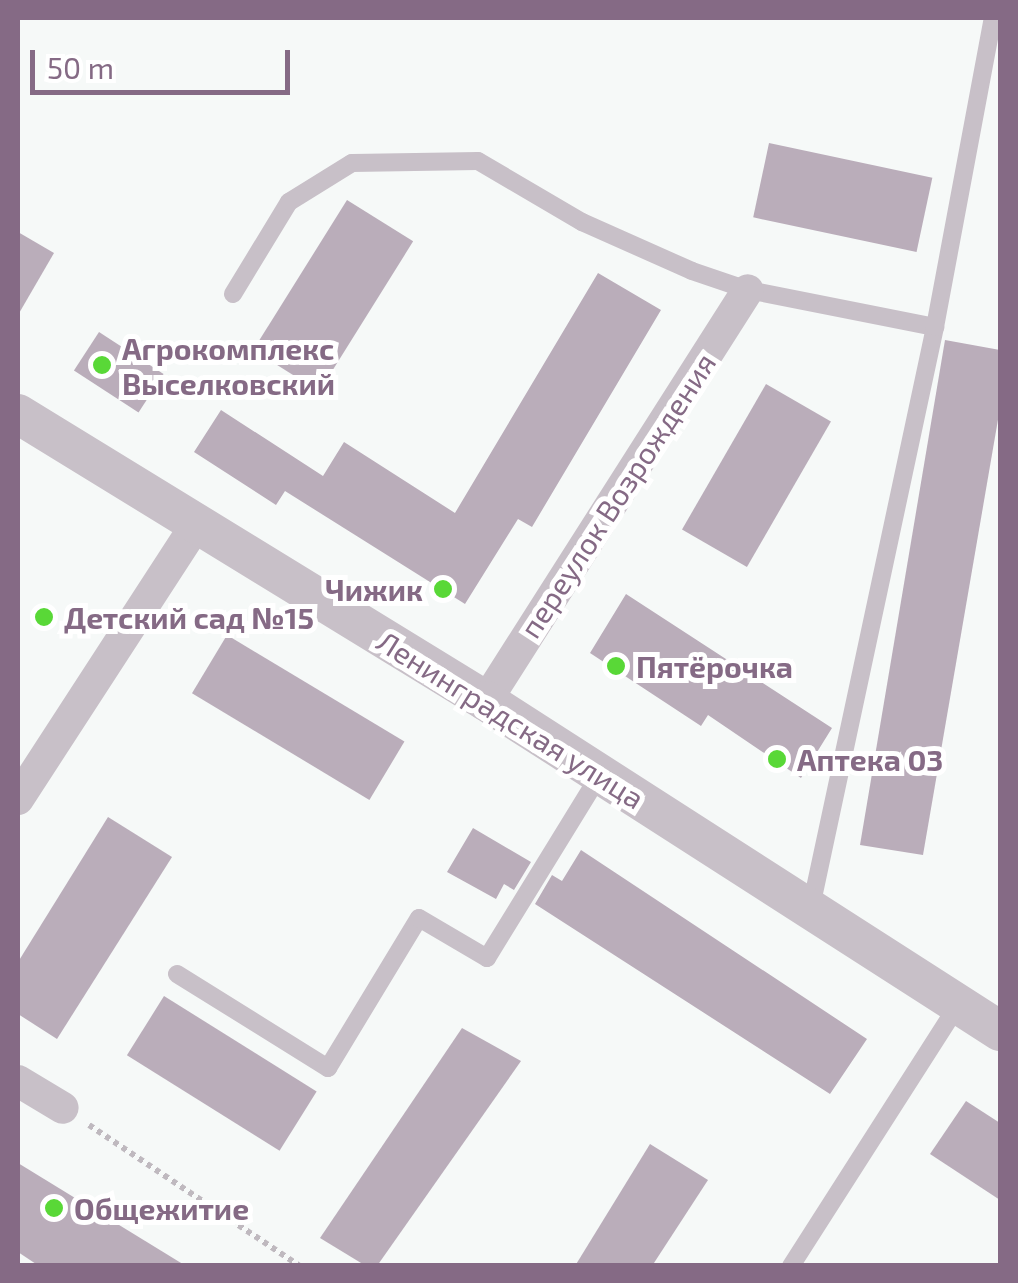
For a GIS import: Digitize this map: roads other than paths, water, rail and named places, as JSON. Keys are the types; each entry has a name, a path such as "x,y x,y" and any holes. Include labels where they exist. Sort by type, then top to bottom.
{"street":[{"name":"переулок Возрождения","path":"486,701 748,290"},
{"name":"Ленинградская улица","path":"18,414 486,701 1000,1031"},
{"path":"18,800 196,524"},
{"path":"18,1081 63,1108"}],"lane":[{"path":"811,908 935,328 993,18"},
{"path":"232,294 289,202 352,163 478,161 582,222 748,290 935,328"},
{"path":"177,974 328,1068 419,918 487,958 600,774"},
{"path":"791,1266 959,1002"}],"place":[{"name":"Агрокомплекс Выселковский","path":"102,365"},
{"name":"Чижик","path":"443,589"},
{"name":"Детский сад №15","path":"44,617"},
{"name":"Пятёрочка","path":"616,666"},
{"name":"Аптека 03","path":"777,759"},
{"name":"Общежитие","path":"54,1208"}]}
